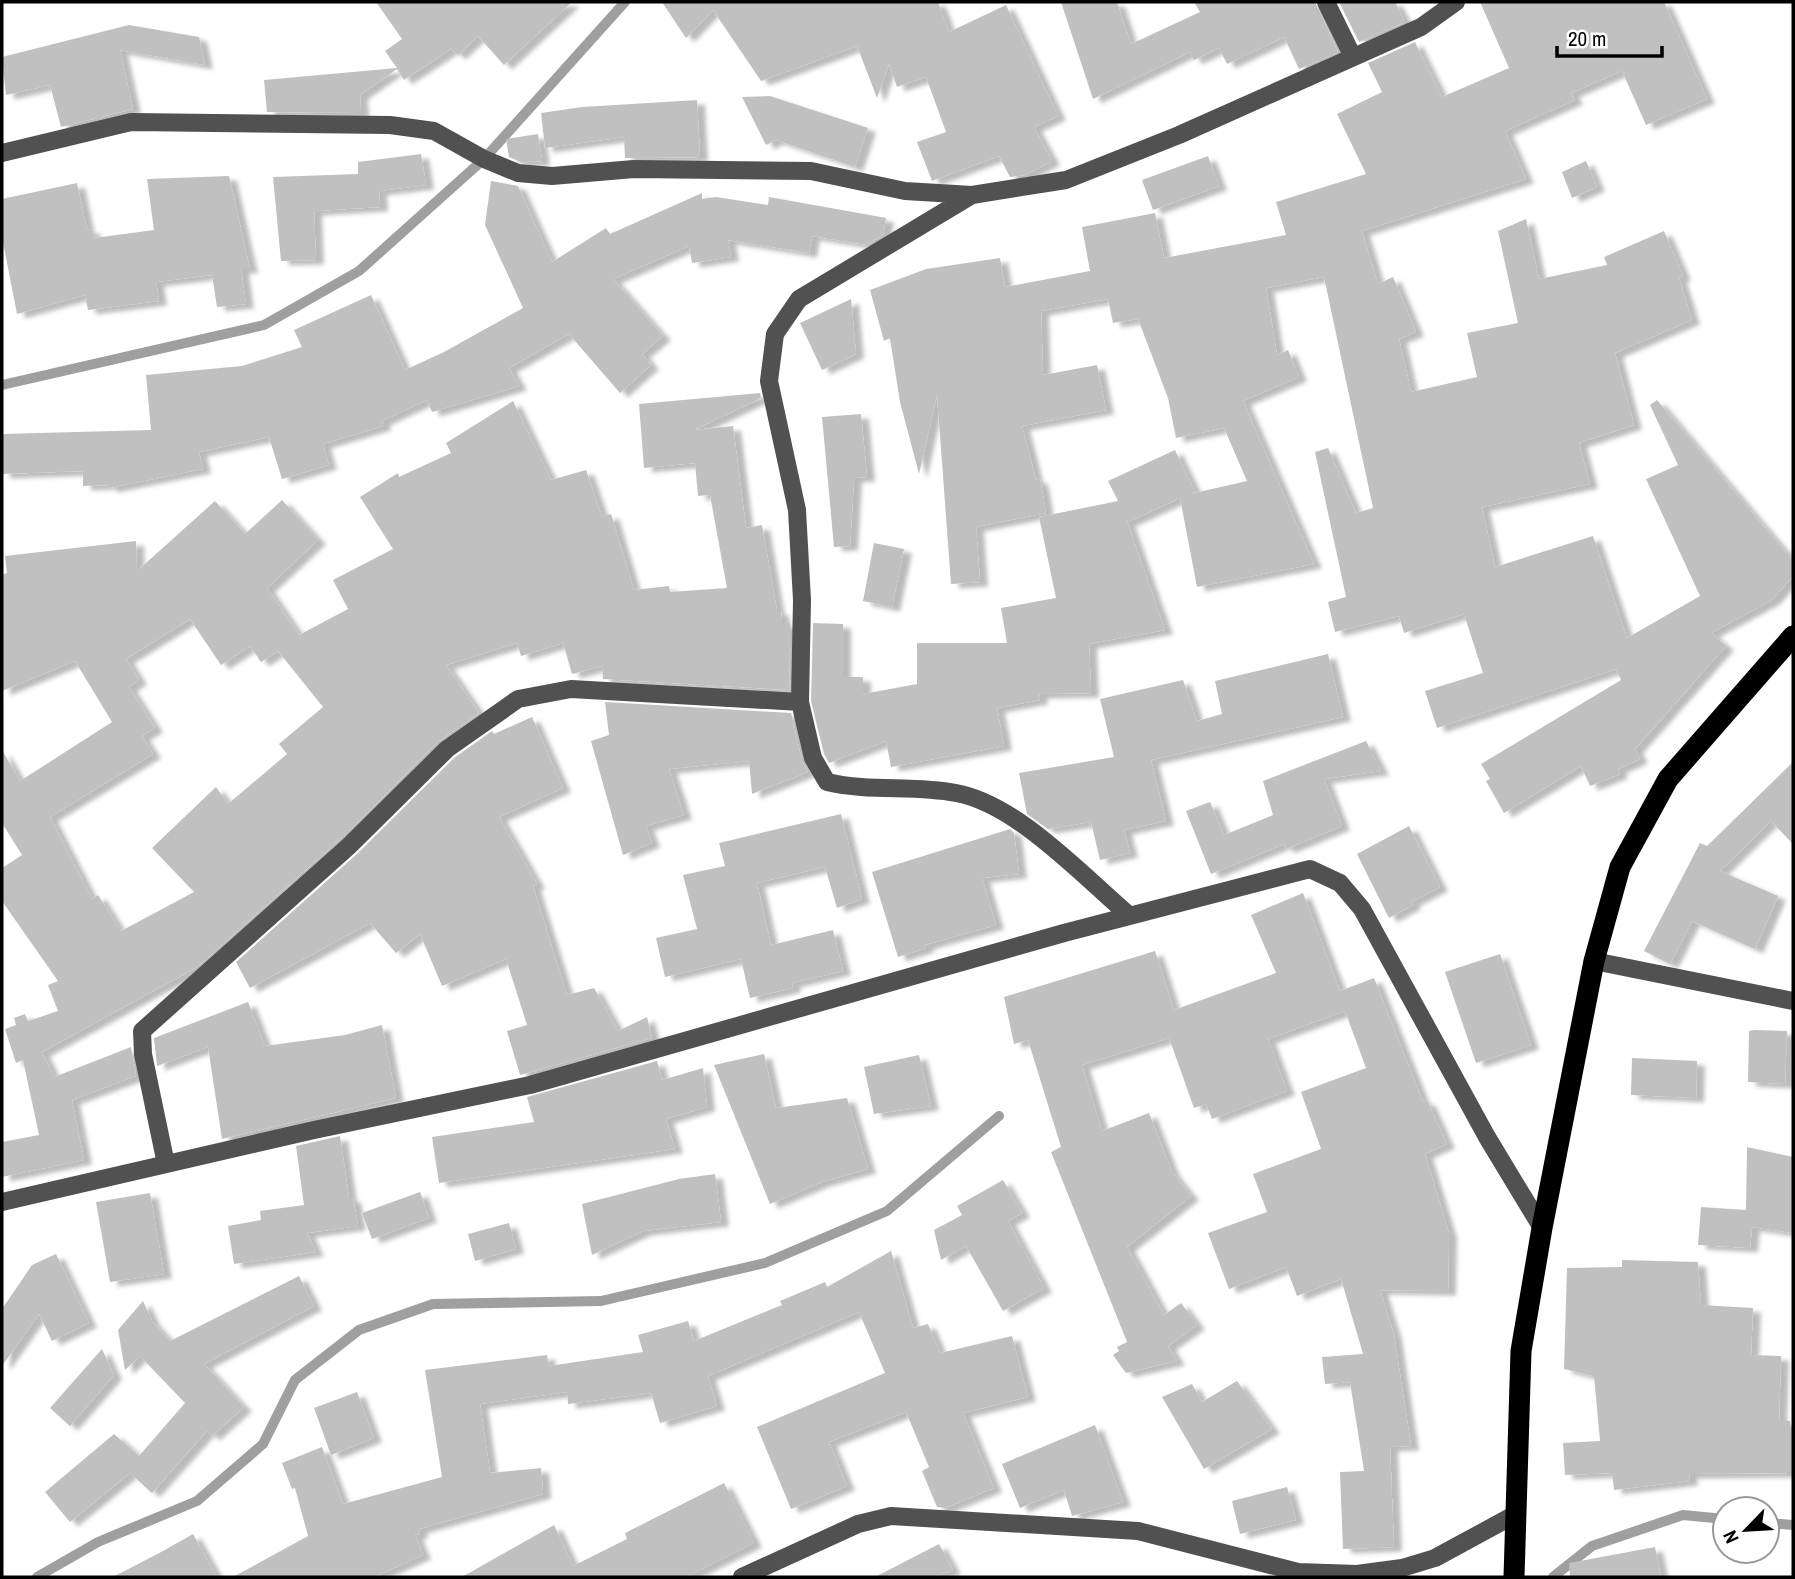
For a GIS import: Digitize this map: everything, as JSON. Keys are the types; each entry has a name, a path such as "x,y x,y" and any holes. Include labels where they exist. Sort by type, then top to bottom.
{"highway":[{"path":"1514,1577 1521,1351 1594,961 1620,867 1668,779 1793,636"}],"street":[{"path":"1326,2 1353,57"},
{"path":"2,153 54,138 131,122 390,125 434,131 484,159 518,173 552,176 634,169 811,172 905,191 972,195 1066,180 1180,135 1421,27 1456,2"},
{"path":"972,195 799,299 775,334 769,381 797,510 803,635 800,702 813,758 827,782 856,789 925,789 958,793 994,804 1130,916"},
{"path":"166,1164 143,1054 142,1031 349,846 447,749 518,699 572,690 800,702"},
{"path":"2,1202 530,1085 1130,916 1310,869 1340,883 1362,909 1386,948 1487,1137 1542,1228"},
{"path":"1594,961 1793,1001"},
{"path":"742,1577 858,1524 891,1516 1138,1531 1298,1572 1357,1574 1402,1568 1435,1558 1516,1514"}],"building":[{"path":"376,2 572,2 504,65 478,36 458,55 451,49 404,80 397,69 360,95 361,113 267,112 264,80 397,68 385,51 402,39"},
{"path":"662,2 938,2 949,32 1006,5 1058,116 1034,127 1052,161 1025,175 1010,177 999,156 932,181 917,142 946,132 926,77 897,87 889,64 877,98 857,46 761,81 713,10 686,38"},
{"path":"1061,2 1117,2 1131,44 1200,12 1194,2 1315,2 1338,52 1299,69 1284,37 1227,64 1219,48 1194,60 1190,52 1093,99"},
{"path":"1339,2 1395,2 1405,22 1359,42"},
{"path":"1480,2 1664,2 1707,99 1646,125 1622,71 1571,93 1575,100 1505,131 1526,179 1362,231 1378,284 1393,277 1416,332 1399,339 1411,392 1477,377 1467,333 1518,323 1498,231 1526,219 1539,279 1607,265 1604,257 1664,231 1683,276 1679,278 1692,320 1615,353 1634,425 1579,443 1590,484 1482,507 1495,567 1593,536 1627,638 1700,596 1646,479 1678,465 1650,405 1657,400 1793,561 1793,576 1772,600 1711,633 1726,646 1635,749 1640,759 1618,769 1620,774 1590,786 1581,766 1504,813 1486,781 1490,779 1481,764 1621,680 1616,669 1437,728 1425,691 1483,673 1464,614 1404,633 1399,616 1335,632 1328,602 1346,597 1315,452 1328,448 1356,513 1373,508 1324,277 1266,288 1277,355 1288,350 1299,377 1243,401 1314,564 1197,587 1180,498 1128,522 1126,518 1165,630 1089,644 1091,693 1039,694 1040,700 997,708 1004,746 891,767 886,741 829,763 824,754 811,701 813,623 843,624 843,677 863,677 863,694 917,684 917,643 1007,643 1001,608 1056,598 1039,517 1118,501 1108,481 1175,450 1195,492 1190,494 1247,481 1224,428 1176,438 1168,398 1138,319 1113,323 1108,299 1041,311 1043,375 1097,365 1106,410 1022,426 1036,480 1040,479 1046,513 976,527 980,582 951,584 937,395 919,474 900,402 890,338 884,341 870,290 926,269 1000,258 1005,287 1090,271 1082,227 1155,213 1164,258 1286,235 1276,202 1366,174 1337,114 1382,92 1368,63 1415,42 1442,97 1509,68"},
{"path":"129,25 199,37 205,65 120,50 133,109 61,127 50,85 6,95 2,57"},
{"path":"770,96 868,128 855,167 776,140 766,145 742,97"},
{"path":"697,100 700,157 625,158 624,137 545,148 541,113 582,107"},
{"path":"538,134 542,161 521,162 509,157 506,139"},
{"path":"421,154 426,185 379,191 380,207 314,211 316,260 281,261 273,177 358,174 358,162"},
{"path":"1208,156 1219,186 1153,210 1142,180"},
{"path":"1586,161 1597,187 1572,198 1562,172"},
{"path":"229,176 250,269 241,269 246,304 217,307 212,275 156,282 159,301 88,310 85,295 17,314 2,237 2,199 77,183 87,230 92,229 94,238 154,230 147,179"},
{"path":"491,181 518,186 552,262 606,228 610,234 702,193 702,199 716,197 768,205 769,197 886,218 883,235 867,245 812,236 809,253 728,240 731,257 692,263 689,246 613,279 663,336 642,354 651,365 620,393 569,334 509,368 519,386 432,412 427,400 382,421 383,426 323,444 329,465 282,479 269,437 199,452 203,469 109,488 109,485 83,486 83,471 2,474 2,434 151,430 146,375 242,366 302,347 294,330 371,295 405,370 444,352 523,308 485,225"},
{"path":"851,299 856,354 822,370 800,323"},
{"path":"760,393 761,398 694,430 733,426 746,528 762,525 777,611 781,611 782,623 790,623 789,690 603,679 602,666 572,674 563,643 521,656 517,643 446,665 479,713 439,741 341,838 197,967 42,1052 54,1077 131,1047 136,1076 72,1100 84,1160 2,1177 2,1142 39,1135 23,1060 16,1063 5,1029 16,1025 14,1018 25,1014 28,1021 58,1011 48,985 58,981 2,901 2,868 22,855 2,823 2,750 20,781 112,722 75,661 2,691 2,575 7,573 5,556 136,541 137,571 215,501 245,534 282,500 318,540 267,588 299,635 348,609 333,580 393,549 360,497 398,473 399,477 451,453 446,443 513,401 551,480 586,470 602,517 611,514 634,590 669,586 670,592 727,588 710,495 698,496 695,463 644,468 639,404","holes":["190,619 221,665 250,646 261,662 278,651 323,707 279,744 287,754 228,804 216,787 152,848 194,892 121,931 98,895 92,899 50,817 153,754 142,736 155,728 129,687 139,680 126,659"]},
{"path":"861,414 867,477 854,478 850,546 834,547 822,417"},
{"path":"874,543 904,549 892,607 863,601"},
{"path":"1328,654 1343,717 1151,760 1166,821 1124,830 1130,853 1100,860 1091,822 1048,829 1027,814 1019,773 1114,757 1100,699 1183,680 1197,721 1222,714 1215,681"},
{"path":"605,702 791,713 802,761 808,772 752,794 749,761 669,769 684,815 646,826 652,843 623,855 591,741 609,735"},
{"path":"532,717 563,788 499,817 537,884 533,886 567,995 594,988 618,1031 647,1017 652,1038 520,1075 507,1031 527,1025 506,959 442,986 420,934 396,953 370,923 250,988 236,962 357,854 454,758 492,731 494,734"},
{"path":"1366,741 1381,771 1324,779 1342,826 1286,849 1284,844 1211,874 1186,811 1210,802 1224,835 1273,815 1263,781"},
{"path":"1793,762 1793,844 1771,821 1720,871 1778,896 1755,949 1692,921 1670,964 1644,951 1700,843 1707,846"},
{"path":"841,814 862,899 837,908 825,867 757,883 771,945 833,930 843,971 792,983 793,988 750,998 741,959 665,977 656,938 697,929 683,875 725,866 719,843"},
{"path":"1409,826 1440,887 1411,902 1413,905 1389,918 1357,854"},
{"path":"1010,829 1014,833 1019,874 982,878 996,925 925,945 926,948 898,957 872,872"},
{"path":"1303,893 1340,991 1374,978 1423,1102 1427,1100 1447,1144 1425,1154 1449,1233 1448,1291 1380,1290 1394,1335 1411,1446 1390,1447 1394,1547 1343,1549 1340,1472 1364,1471 1350,1382 1325,1384 1322,1357 1363,1354 1341,1279 1297,1296 1286,1267 1229,1289 1208,1233 1267,1212 1253,1174 1321,1149 1301,1092 1366,1068 1345,1011 1268,1039 1287,1091 1212,1119 1206,1104 1194,1108 1169,1038 1082,1065 1102,1131 1149,1113 1172,1172 1191,1196 1127,1247 1164,1315 1181,1303 1197,1325 1168,1346 1177,1361 1126,1373 1113,1355 1119,1351 1117,1347 1127,1342 1051,1152 1061,1147 1028,1040 1014,1044 1004,997 1155,951 1174,1010 1276,973 1251,915"},
{"path":"1500,954 1531,1045 1476,1063 1445,972"},
{"path":"248,1002 265,1046 345,1035 382,1025 396,1098 222,1139 208,1047 157,1066 154,1038"},
{"path":"1749,1031 1787,1031 1785,1084 1748,1082"},
{"path":"764,1054 776,1108 847,1098 868,1169 822,1182 770,1204 714,1065"},
{"path":"919,1055 931,1106 874,1114 864,1067"},
{"path":"1632,1058 1697,1061 1696,1098 1631,1095"},
{"path":"657,1061 662,1080 703,1068 707,1107 666,1119 675,1149 439,1183 432,1137 534,1122 527,1097"},
{"path":"340,1136 349,1198 353,1198 358,1226 307,1233 316,1252 234,1264 228,1226 261,1220 260,1211 304,1205 296,1146"},
{"path":"1747,1147 1793,1157 1793,1233 1752,1227 1750,1248 1698,1245 1701,1207 1746,1210"},
{"path":"715,1174 721,1222 643,1231 592,1255 582,1204 679,1179"},
{"path":"1003,1180 1022,1213 1008,1221 1044,1288 1003,1311 966,1246 941,1260 934,1230 962,1215 957,1206"},
{"path":"420,1192 429,1218 372,1239 362,1213"},
{"path":"150,1193 164,1274 110,1282 96,1202"},
{"path":"509,1223 516,1249 475,1261 468,1234"},
{"path":"891,1251 913,1328 928,1324 940,1353 1012,1336 1028,1397 963,1413 994,1488 945,1508 937,1507 922,1471 929,1467 906,1412 829,1442 847,1486 791,1509 757,1427 885,1373 859,1312 708,1376 717,1406 660,1423 651,1393 568,1404 567,1392 480,1404 490,1473 541,1468 543,1494 419,1529 420,1534 415,1535 423,1555 374,1577 233,1577 308,1536 295,1488 292,1489 282,1463 322,1447 343,1504 442,1477 425,1370 547,1355 549,1366 643,1352 638,1335 688,1321 694,1341 782,1305 780,1301 825,1282 827,1287"},
{"path":"56,1254 89,1323 52,1341 39,1314 2,1366 2,1309 32,1265"},
{"path":"1622,1260 1698,1262 1701,1305 1753,1308 1751,1355 1781,1356 1779,1421 1790,1421 1790,1473 1689,1474 1690,1481 1614,1490 1612,1473 1565,1475 1563,1443 1600,1441 1594,1376 1564,1369 1567,1268 1622,1267"},
{"path":"299,1276 314,1306 204,1364 244,1407 212,1436 207,1431 152,1493 130,1473 70,1522 45,1492 114,1434 139,1456 185,1403 140,1356 125,1370 118,1330 143,1301 152,1321 170,1341"},
{"path":"102,1349 114,1375 70,1426 50,1408"},
{"path":"1237,1381 1272,1429 1204,1469 1162,1397 1192,1384 1202,1402"},
{"path":"357,1392 374,1438 331,1455 314,1408"},
{"path":"1095,1425 1123,1502 1072,1516 1064,1490 1020,1508 1002,1464"},
{"path":"724,1483 754,1543 686,1577 462,1577 554,1525 573,1566 627,1539 625,1533"},
{"path":"1287,1487 1296,1520 1240,1534 1232,1501"},
{"path":"193,1534 217,1577 113,1577 163,1551"},
{"path":"939,1544 953,1570 933,1577 875,1577"},
{"path":"1655,1547 1661,1577 1570,1577 1569,1563"}],"waterway":[{"path":"2,385 264,325 359,271 484,159 625,2"},
{"path":"37,1577 98,1542 197,1501 263,1444 295,1380 359,1330 433,1304 601,1301 765,1263 887,1211 999,1116"},
{"path":"1553,1577 1592,1546 1683,1515 1711,1518"},
{"path":"1781,1524 1793,1525"}]}
